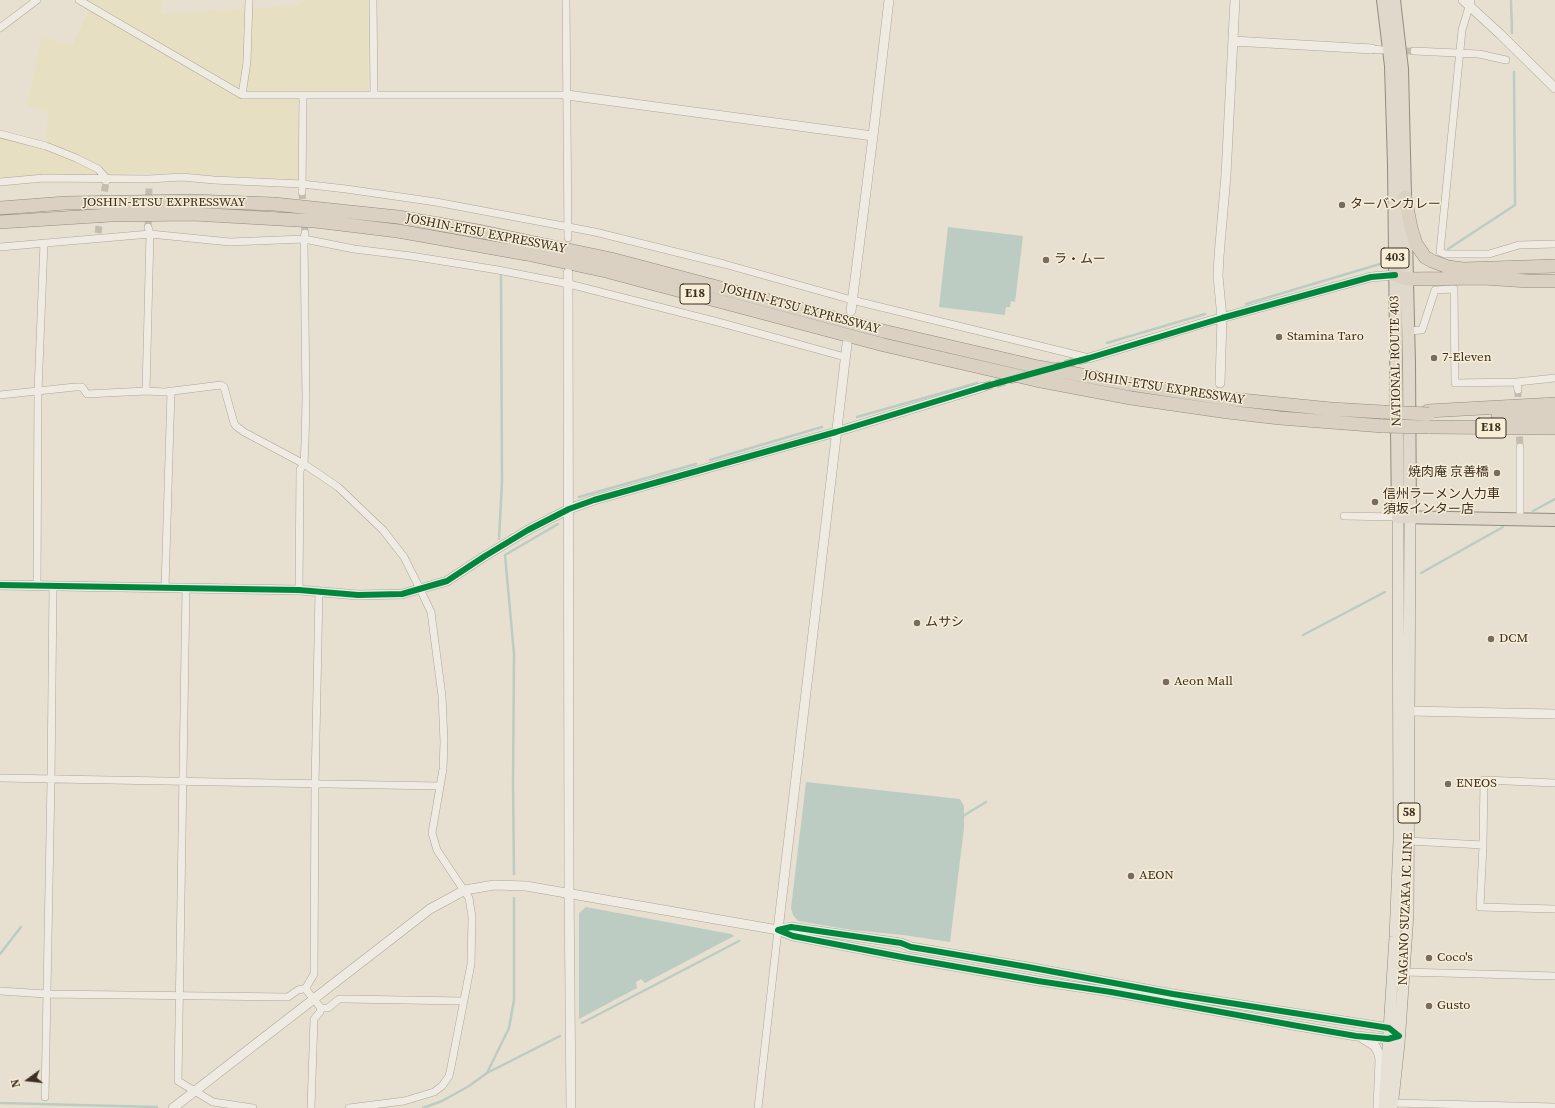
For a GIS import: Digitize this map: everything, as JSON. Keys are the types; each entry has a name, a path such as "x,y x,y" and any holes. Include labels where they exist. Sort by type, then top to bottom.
{"highway":[{"name":"NATIONAL ROUTE 403","path":"1383,0 1391,66 1403,275 1408,331 1410,517"},
{"name":"NATIONAL ROUTE 403","path":"1394,0 1402,69 1405,197 1398,517"},
{"path":"1405,197 1413,237 1420,251 1425,257 1440,265 1464,269"},
{"name":"JOSHIN-ETSU EXPRESSWAY","path":"0,208 66,203 192,201 274,204 398,217 491,233 604,257 883,331 1045,369 1130,384 1230,399 1324,409 1383,412 1428,418 1555,428"},
{"name":"JOSHIN-ETSU EXPRESSWAY","path":"0,222 111,215 193,214 299,220 398,231 490,247 599,270 891,346 1036,380 1131,398 1280,418 1383,426 1428,418 1555,415"},
{"path":"1403,275 1464,269 1555,266"},
{"path":"1403,275 1483,278 1528,282 1555,281"},
{"path":"1428,418 1555,404"},
{"path":"1398,517 1555,520"}],"main road":[{"name":"NAGANO SUZAKA IC LINE","path":"1390,1106 1388,1034 1395,937 1399,840 1398,517"},
{"name":"NAGANO SUZAKA IC LINE","path":"1390,1106 1399,1036 1408,914 1410,517"}],"street":[{"path":"0,28 37,0"},
{"path":"79,0 242,95 567,95 873,136"},
{"path":"242,95 246,62 249,0"},
{"path":"373,0 374,95"},
{"path":"566,0 568,238"},
{"path":"851,311 889,0"},
{"path":"1220,383 1222,318 1218,263 1226,176 1235,0"},
{"path":"1468,2 1462,30 1440,252 1445,254 1489,254 1519,245 1555,244"},
{"path":"1468,2 1555,88"},
{"path":"1233,41 1382,50"},
{"path":"1414,51 1479,54 1506,60"},
{"path":"302,192 303,95"},
{"path":"0,134 46,146 76,158 98,169 106,180"},
{"path":"0,182 44,178 149,183 182,176 214,180 302,184 436,202 595,232 724,264 852,300 1089,358 1222,318 1371,277 1403,275"},
{"path":"146,391 150,234 148,227"},
{"path":"0,247 98,236 150,234 230,242 305,236 354,248 498,270 569,284 718,322 845,357"},
{"path":"299,590 300,470 304,464 306,399 305,236"},
{"path":"37,586 38,391 44,243"},
{"path":"568,273 569,894 571,1108"},
{"path":"1408,331 1422,330 1435,290 1454,289 1455,384 1517,382 1555,378"},
{"path":"758,1108 847,344"},
{"path":"1517,382 1518,390"},
{"path":"0,395 75,387 82,387 87,394 171,391 204,388 218,385 224,387 236,426 244,432 304,464 338,487 383,530 404,557 420,589 431,612 442,696 444,742 443,769 432,826 434,846 469,898 472,916 472,952 449,1076 442,1086 434,1092 405,1105 349,1108"},
{"path":"0,585 299,590 358,595 402,594 447,581 516,538 569,509 594,500 836,432 983,387"},
{"path":"165,588 171,391"},
{"path":"1520,447 1520,519"},
{"path":"1344,516 1398,517"},
{"path":"45,1097 53,586"},
{"path":"186,588 178,1081 196,1090 213,1102 253,1108"},
{"path":"319,592 315,785 314,974 307,991 321,1008"},
{"path":"1409,711 1555,714"},
{"path":"0,778 315,785 439,786"},
{"path":"1555,783 1484,780 1480,908 1555,909"},
{"path":"1409,841 1483,845"},
{"path":"173,1108 430,909 464,890 506,884 526,886 778,930 793,936 915,959 1038,981 1119,993 1356,1036 1370,1042 1375,1046 1379,1054 1378,1108"},
{"path":"778,930 792,927 901,943 911,947 1028,967 1399,1036"},
{"path":"1404,972 1555,976"},
{"path":"0,991 46,994 288,997 298,990 307,988"},
{"path":"321,1008 328,1008 339,999 464,1001"},
{"path":"311,1108 314,1020 321,1008"},
{"path":"1356,1036 1388,1034"},
{"path":"1390,1106 1555,1107"}],"shaded area":[{"path":"82,0 161,0 161,13 300,5 303,0 368,0 368,90 298,91 298,179 138,172 106,178 0,183 0,134 45,141 49,112 27,107 41,37 72,45 91,7"},
{"path":"948,227 1023,236 1015,302 1011,301 1010,307 1006,307 1005,315 939,307"},
{"path":"806,782 960,799 964,806 964,828 950,942 903,935 852,930 798,921 793,915 791,908"},
{"path":"586,907 731,934 734,936 645,983 641,979 636,982 637,988 579,1019 579,913"}],"waterway":[{"path":"1511,0 1512,33"},
{"path":"1448,249 1515,205 1514,72"},
{"path":"1246,304 1380,264"},
{"path":"499,539 502,482 501,276"},
{"path":"1107,343 1205,314"},
{"path":"857,417 977,383"},
{"path":"710,460 822,427"},
{"path":"579,497 696,464"},
{"path":"1533,511 1555,499"},
{"path":"514,874 514,654 505,555 558,524"},
{"path":"1421,573 1503,527"},
{"path":"1303,635 1385,592"},
{"path":"963,816 986,802"},
{"path":"487,1073 509,1028 514,1000 514,898"},
{"path":"0,954 21,927"},
{"path":"582,1023 739,941"},
{"path":"423,1108 442,1101 469,1086 487,1073 560,1036"},
{"path":"0,1103 157,1107"}],"tunnel":[{"path":"1396,51 1414,51"},
{"path":"98,233 106,182"},
{"path":"148,227 149,186"},
{"path":"302,192 305,233"},
{"path":"1052,368 1089,358"},
{"path":"983,387 1020,377"},
{"path":"1518,390 1518,409"},
{"path":"1519,426 1520,447"}],"cycle path":[{"path":"0,585 299,590 358,595 402,594 447,581 528,530 569,509 594,500 836,432 983,387 1089,358 1222,318 1371,277 1395,275"},
{"path":"791,927 901,943 911,947 1173,994 1389,1028 1399,1036 1388,1039 1356,1036 1111,992 907,958 793,936 778,930 791,927"}],"place":[{"name":"ターバンカレー","path":"1342,205"},
{"name":"ラ・ムー","path":"1046,260"},
{"name":"Stamina Taro","path":"1279,337"},
{"name":"7-Eleven","path":"1434,358"},
{"name":"焼肉庵 京善橋","path":"1497,473"},
{"name":"信州ラーメン人力車 須坂インター店","path":"1375,502"},
{"name":"ムサシ","path":"917,623"},
{"name":"DCM","path":"1491,639"},
{"name":"Aeon Mall","path":"1166,682"},
{"name":"ENEOS","path":"1448,784"},
{"name":"AEON","path":"1131,876"},
{"name":"Coco's","path":"1429,958"},
{"name":"Gusto","path":"1429,1006"}]}
